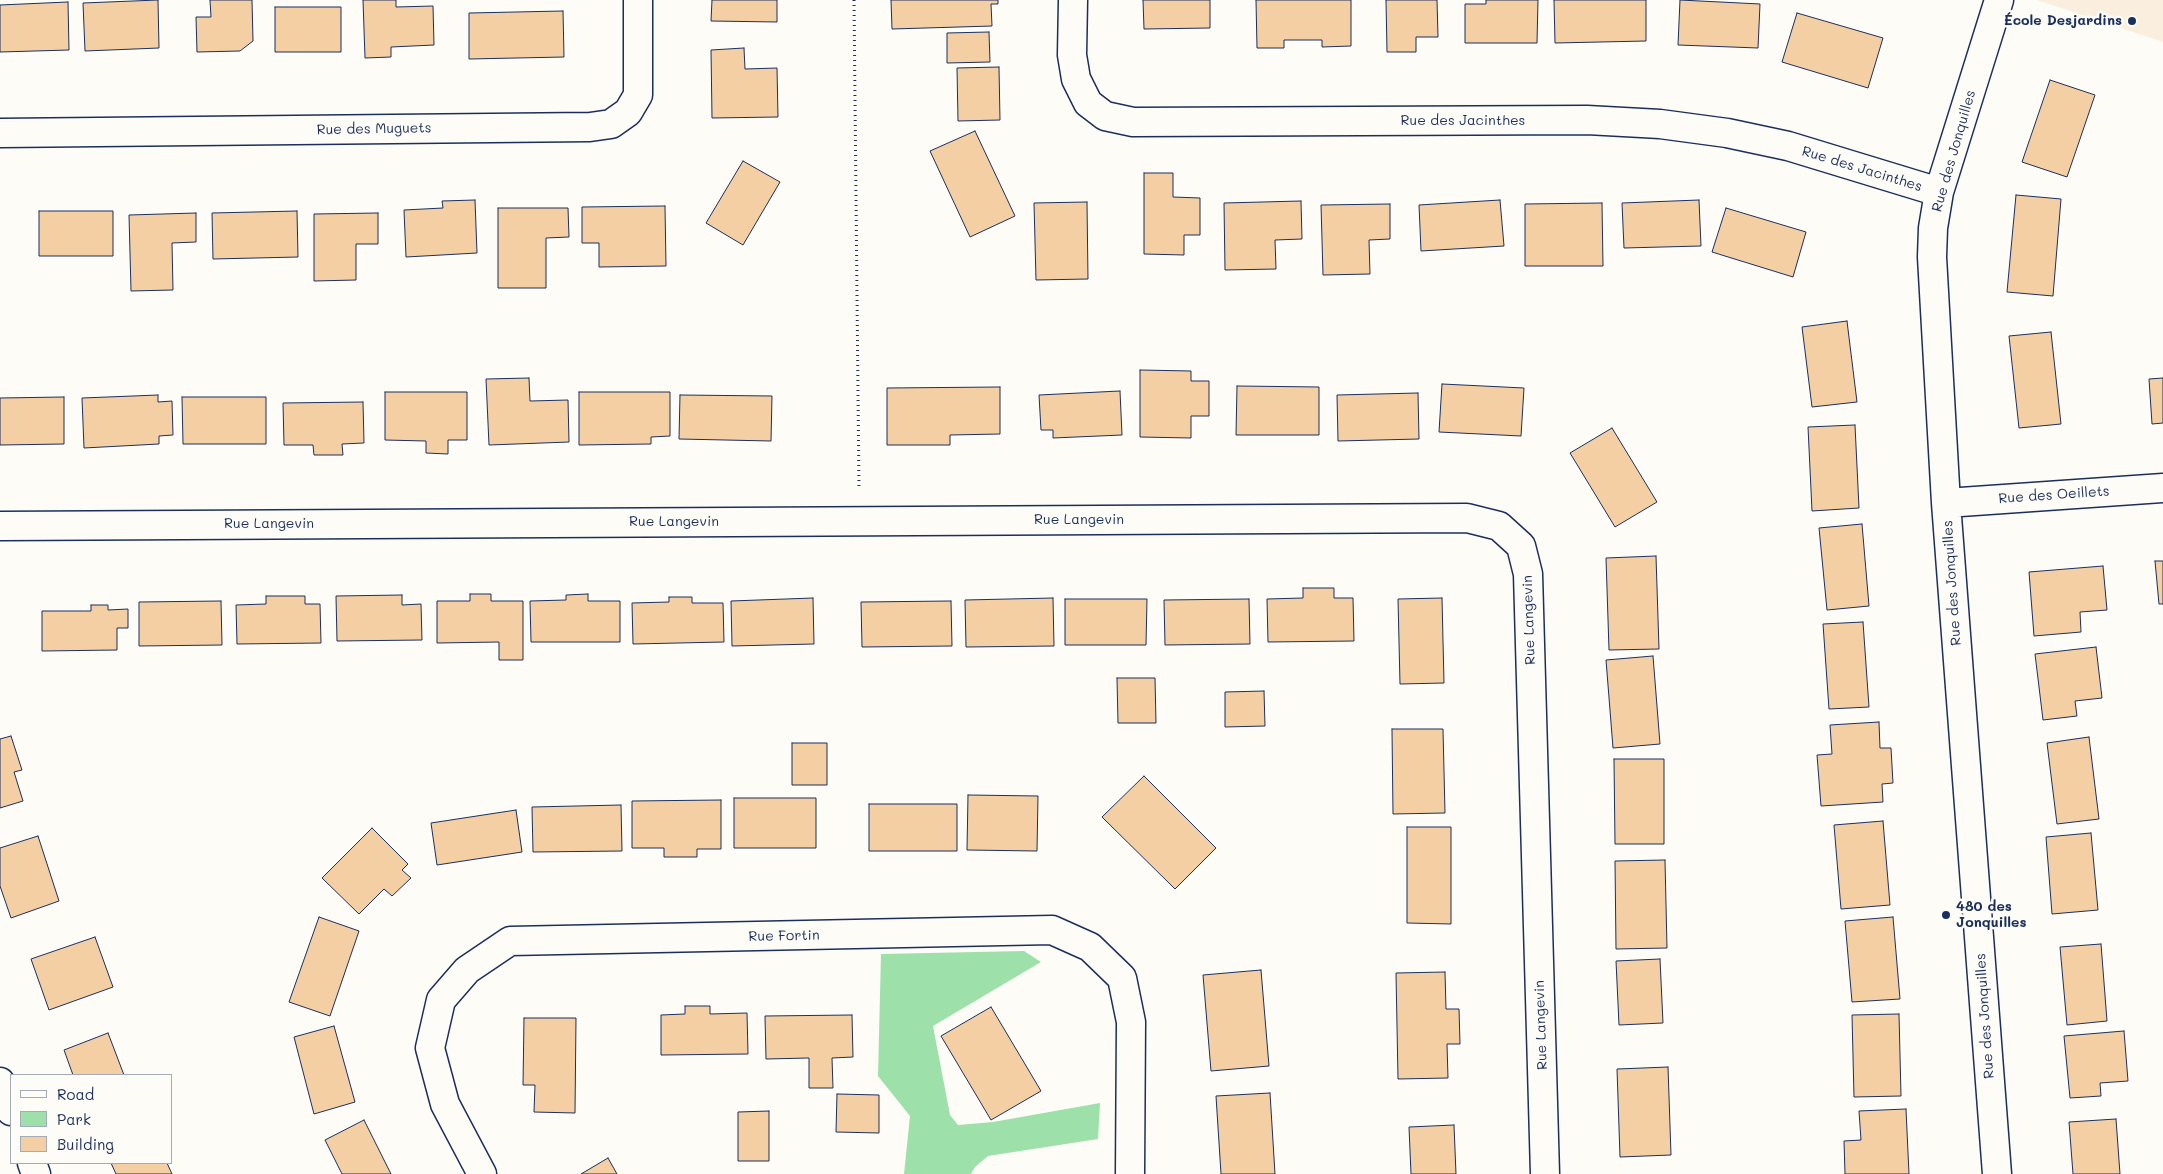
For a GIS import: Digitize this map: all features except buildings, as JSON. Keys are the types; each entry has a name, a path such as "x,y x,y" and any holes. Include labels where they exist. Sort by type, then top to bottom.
{"street":[{"name":"Rue des Muguets","path":"0,134 590,127 611,124 628,112 638,95 638,0"},
{"name":"Rue des Jacinthes","path":"1073,0 1072,55 1076,79 1088,103 1105,116 1133,122 1587,120 1660,124 1726,133 1788,146 1939,192"},
{"name":"Rue des Jonquilles","path":"1997,1174 1946,503 1932,257 1933,228 1939,192 1999,0"},
{"name":"Rue des Oeillets","path":"1946,503 2163,488"},
{"name":"Rue Langevin","path":"0,526 1467,518 1499,526 1520,546 1528,574 1545,1174"},
{"name":"Rue Fortin","path":"482,1174 444,1104 430,1048 441,1000 466,970 510,941 1052,930 1090,947 1122,978 1131,1022 1130,1174"},
{"path":"0,1082 10,1108"}],"path":[{"path":"854,0 860,521"}],"shaded area":[{"name":"École Desjardins","path":"2037,0 2163,0 2163,42"}],"green space":[{"path":"1024,951 1041,962 933,1026 950,1115 958,1125 993,1122 1100,1103 1098,1139 988,1156 975,1167 971,1174 904,1174 910,1116 878,1076 881,954"}],"place":[{"name":"École Desjardins","path":"2132,21"},
{"name":"480 des Jonquilles","path":"1946,915"}]}
